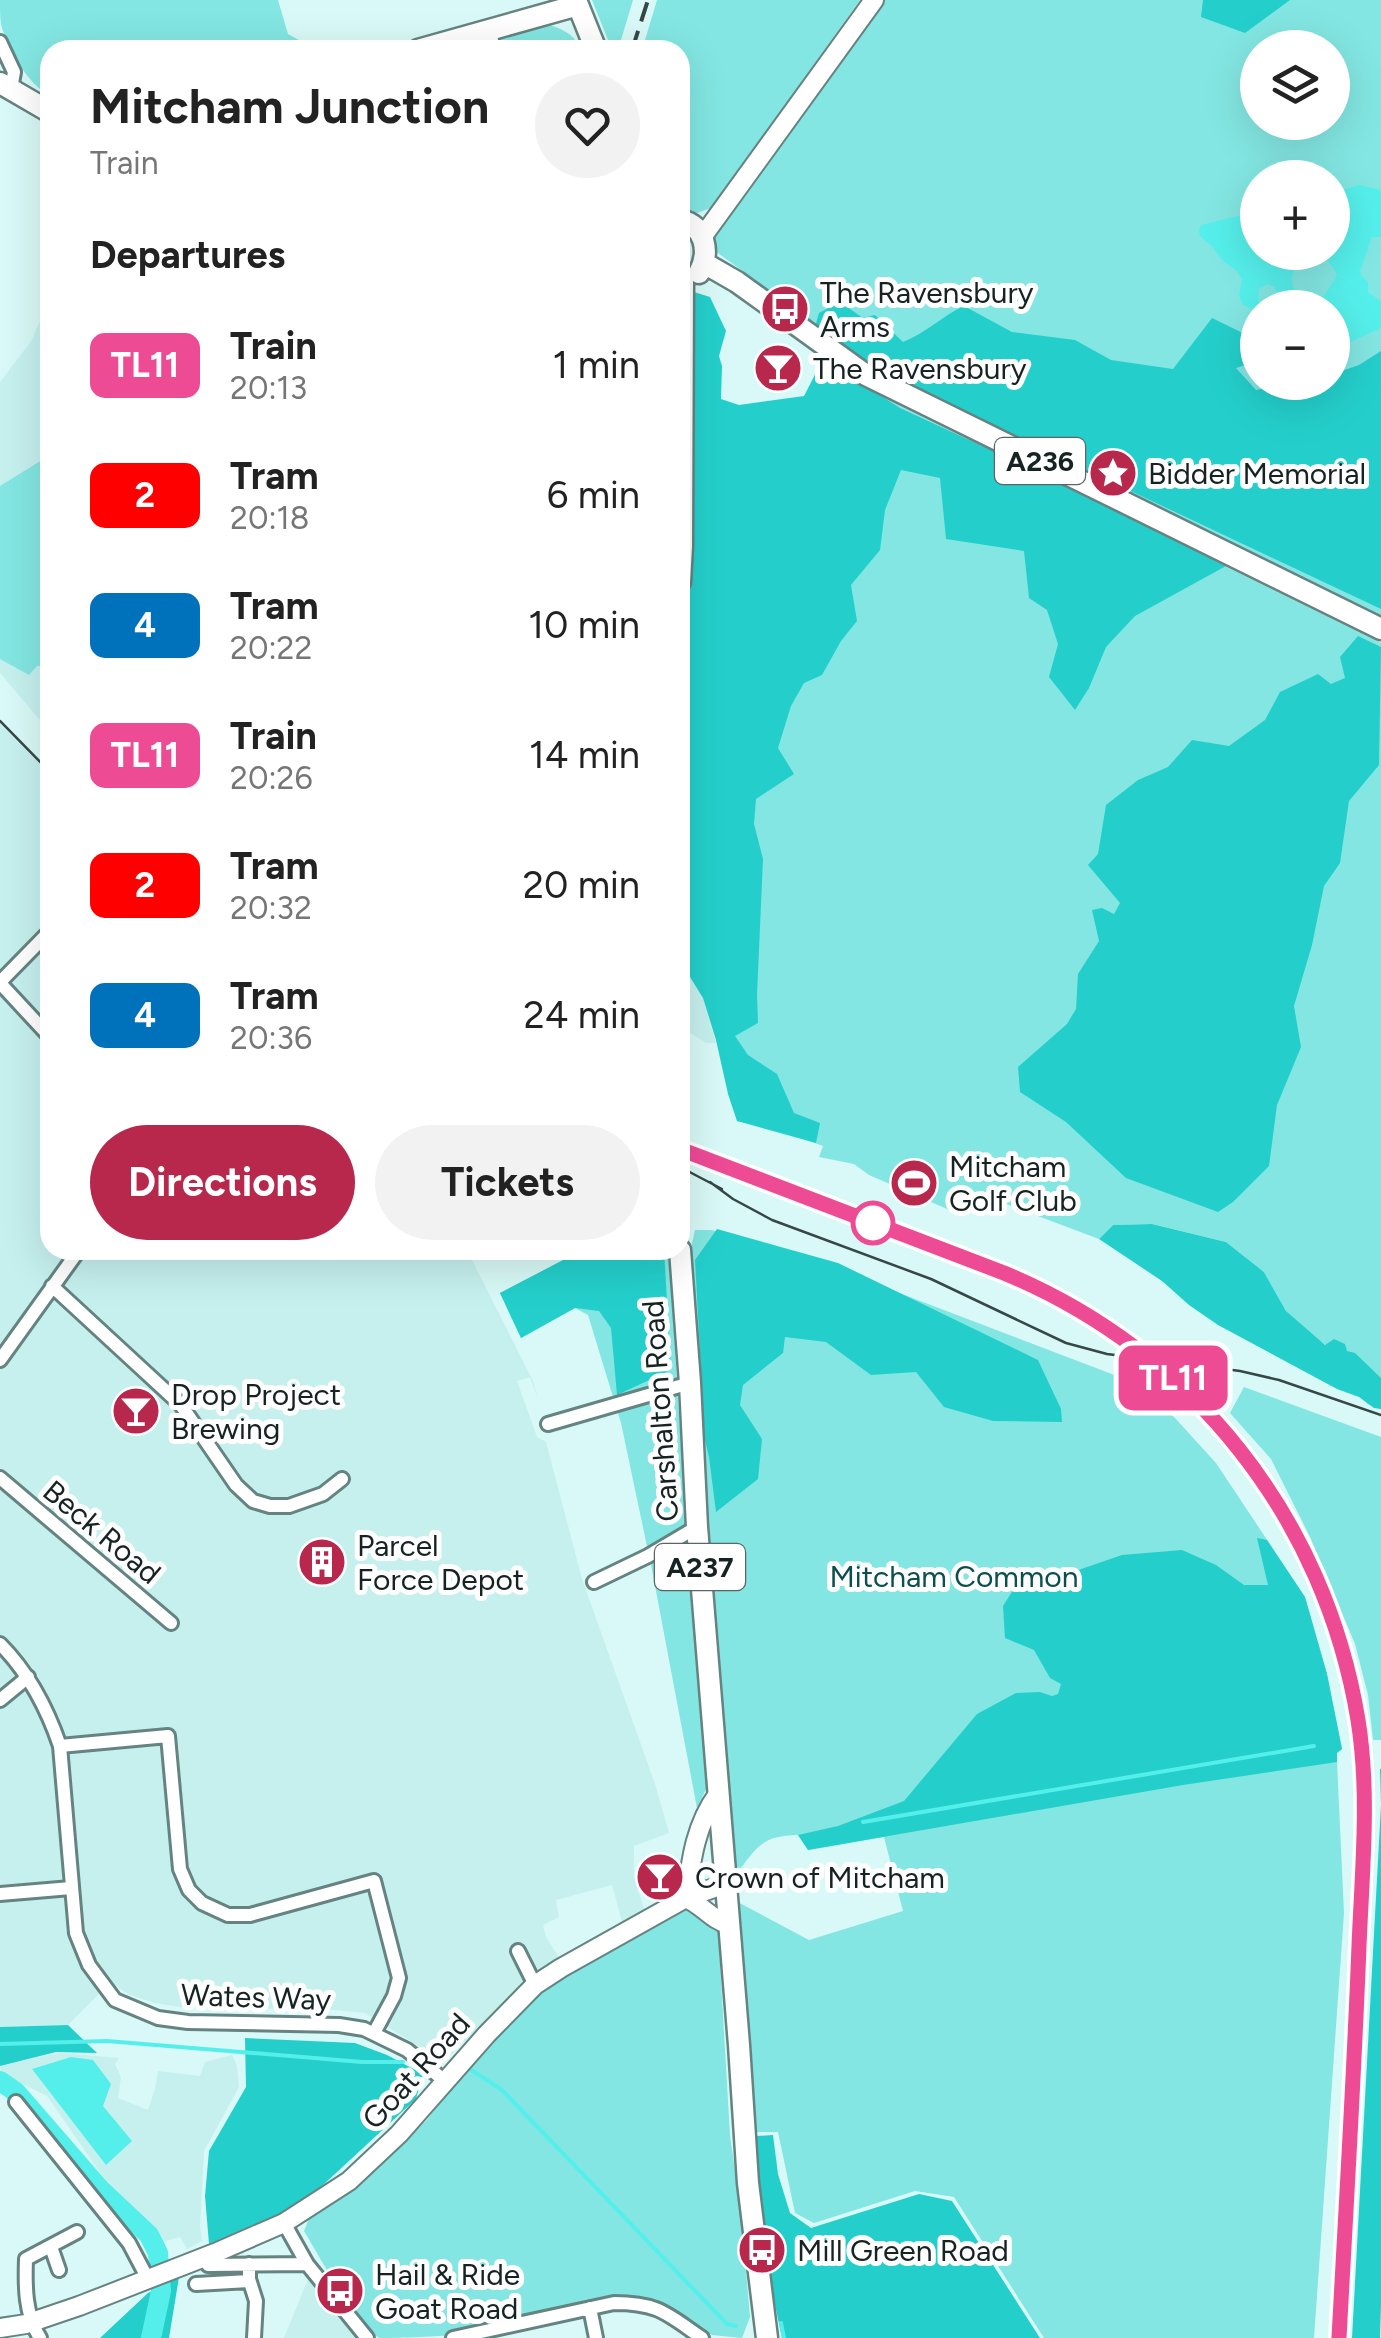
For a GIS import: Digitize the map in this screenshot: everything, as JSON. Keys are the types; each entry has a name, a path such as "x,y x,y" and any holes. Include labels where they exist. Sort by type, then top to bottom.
{"main road":[{"path":"451,40 577,2 592,40"},
{"path":"5,86 40,106"},
{"path":"690,223 703,236 704,263 699,273 690,278"},
{"name":"A236","path":"704,263 737,282 866,375 1381,629"},
{"name":"Carshalton Road","path":"681,1260 746,2166 767,2338"}],"street":[{"path":"703,236 874,0"},
{"path":"0,42 14,72 5,86"},
{"path":"40,941 0,982 40,1026"},
{"path":"0,1360 72,1260"},
{"path":"52,1286 181,1406 236,1485 253,1501 289,1506 323,1494 342,1478"},
{"path":"548,1424 690,1383"},
{"name":"Beck Road","path":"0,1478 171,1624"},
{"path":"594,1582 697,1527"},
{"name":"Wates Way","path":"0,1644 28,1677 60,1746 78,1941 89,1965 115,2000 158,2018 188,2022 339,2025 374,2032 406,2050 446,2082"},
{"path":"0,1700 28,1677"},
{"path":"60,1746 168,1736 180,1869 195,1896 220,1912 238,1916 263,1912 374,1881 399,1978 394,1996 374,2032"},
{"path":"718,1794 689,1862 686,1898 702,1906 718,1922 728,1924"},
{"name":"Goat Road","path":"0,2328 36,2330 284,2222 349,2181 398,2134 535,1985 686,1898 725,1884"},
{"path":"0,1894 72,1888"},
{"path":"518,1951 535,1985"},
{"path":"16,2102 129,2243 148,2279"},
{"path":"284,2222 308,2264 366,2338"},
{"path":"36,2330 25,2280 26,2259 77,2232"},
{"path":"50,2247 59,2270"},
{"path":"249,2264 249,2281 256,2301 254,2338"},
{"path":"208,2265 308,2264"},
{"path":"196,2284 249,2281"},
{"path":"453,2338 614,2304 648,2305 702,2338"},
{"path":"590,2308 596,2338"}],"shaded area":[{"path":"1203,0 1290,0 1249,30 1240,31 1201,17"},
{"path":"1359,185 1381,190 1381,237 1372,237 1360,271 1368,282 1368,292 1381,301 1381,328 1350,342 1350,290 1328,290 1337,275 1334,270 1350,270 1350,188"},
{"path":"1240,216 1240,270 1294,270 1294,290 1276,290 1268,284 1259,290 1240,290 1242,280 1237,271 1200,236 1201,225"},
{"path":"691,291 710,297 726,331 719,356 721,399 739,405 804,396 823,359 900,408 1056,480 1226,566 1135,616 1106,647 1075,710 1049,677 1058,644 1047,610 1029,598 1024,551 946,539 940,478 901,470 885,510 880,550 851,585 857,621 822,675 804,683 791,706 778,748 794,774 756,799 754,824 763,859 758,1023 735,1036 748,1055 777,1074 794,1113 820,1123 816,1143 737,1121 703,998 690,977 690,582 694,537"},
{"path":"840,302 863,318 875,315 903,342 964,306 1012,332 1075,340 1111,360 1173,369 1212,318 1240,332 1240,367 1236,368 1240,372 1240,400 1350,400 1350,368 1381,351 1381,609 895,380 814,330 819,313"},
{"path":"40,322 40,720 0,673 0,382 32,340"},
{"path":"1358,636 1381,647 1379,765 1349,801 1340,863 1324,886 1294,1006 1301,1047 1277,1105 1269,1166 1218,1212 1126,1178 1066,1122 1020,1092 1018,1067 1067,1024 1076,1009 1078,974 1099,941 1092,910 1102,908 1114,914 1120,903 1088,865 1098,854 1106,805 1138,780 1168,767 1192,740 1229,746 1265,720 1280,692 1318,674 1331,684 1345,678 1340,657"},
{"path":"0,724 40,764 40,1260 472,1260 533,1381 538,1399 530,1377 517,1381 537,1437 546,1442 582,1579 669,1833 634,1846 634,1877 646,1915 623,1925 612,1885 556,1900 559,1917 543,1925 560,1959 446,2059 438,2058 365,2013 186,2008 128,1994 111,1982 68,2025 0,2027"},
{"path":"690,977 703,998 716,1043 706,1043 690,1033"},
{"path":"1152,1224 1226,1242 1264,1272 1286,1311 1325,1345 1334,1339 1345,1344 1347,1351 1355,1353 1381,1378 1381,1409 1218,1325 1099,1239 1113,1225"},
{"path":"717,1229 838,1263 1038,1360 1061,1409 1062,1422 993,1421 944,1407 916,1372 871,1375 826,1342 785,1337 783,1353 743,1385 740,1405 762,1439 758,1479 716,1512 701,1424 695,1260"},
{"path":"563,1260 665,1260 671,1370 617,1395 611,1328 599,1311 575,1308 521,1338 500,1293"},
{"path":"1257,1538 1267,1540 1305,1597 1327,1674 1342,1749 1337,1753 1337,1762 808,1850 798,1835 838,1826 904,1801 977,1714 1016,1693 1058,1694 1061,1684 1050,1678 1034,1650 1005,1638 1003,1606 1019,1581 1058,1577 1122,1555 1182,1550 1216,1565 1244,1585 1268,1585"},
{"path":"1381,1805 1380,2338 1352,2338"},
{"path":"68,2025 97,2053 56,2052 0,2066 0,2027"},
{"path":"245,2038 355,2043 423,2074 416,2099 323,2185 283,2212 209,2244 205,2196 209,2151 246,2087"},
{"path":"60,2053 119,2058 115,2064 121,2077 118,2098 148,2110 158,2071 200,2076 205,2062 232,2055 239,2087 204,2151 202,2241 187,2249 180,2237 162,2242 110,2187 47,2096 0,2073 1,2065"},
{"path":"71,2057 93,2060 111,2084 103,2106 132,2141 106,2165 32,2069"},
{"path":"773,2135 778,2174 790,2213 811,2228 919,2194 952,2201 1040,2338 782,2338 757,2187 756,2136"},
{"path":"179,2277 169,2338 100,2338 148,2293"},
{"path":"308,2279 316,2286 358,2338 284,2338"}],"green space":[{"path":"0,0 278,0 288,34 299,40 40,40 40,88 13,55 1,24"},
{"path":"592,0 633,0 621,40 608,40"},
{"path":"657,0 860,0 711,208 697,213 690,211 690,40 645,40"},
{"path":"883,0 1381,0 1381,616 862,359 718,253 713,244 715,235"},
{"path":"540,22 559,28 575,40 475,40"},
{"name":"Mitcham Golf Club","path":"690,301 718,402 738,411 802,401 831,362 900,406 1381,643 1381,1409 1367,1404 1338,1354 1286,1311 1264,1272 1226,1242 1152,1224 1113,1225 1099,1239 964,1188 954,1212 869,1175 854,1164 819,1157 823,1146 742,1117 710,995 690,966"},
{"path":"40,461 40,666 29,675 0,659 0,486"},
{"name":"Mitcham Common","path":"695,1230 711,1230 776,1246 1138,1384 1216,1463 1305,1597 1327,1674 1342,1749 1337,1753 1337,1762 1344,1913 1314,2338 1044,2338 954,2197 915,2191 814,2223 795,2213 778,2132 755,2132 732,1899 809,1940 903,1911 884,1837 808,1850 798,1835 778,1837 759,1847 741,1868 735,1867 709,1593 691,1248"},
{"path":"563,1260 670,1260 688,1561 708,1785 697,1808 621,1423 588,1315 575,1308 521,1338 500,1293"},
{"path":"1244,1387 1381,1437 1381,1740 1373,1740 1368,1695 1355,1644 1310,1537 1271,1459 1230,1413"},
{"path":"687,1910 718,1929 730,2135 750,2317 742,2338 712,2335 670,2307 631,2297 590,2302 450,2335 380,2338 372,2333 328,2273 304,2231 310,2216 354,2187 426,2121 499,2030 550,1985"}],"waterway":[{"path":"863,1822 1314,1746"},
{"path":"0,2044 107,2041 403,2062"},
{"path":"471,2070 502,2090 727,2324 736,2326"},
{"path":"0,2081 16,2092 100,2189 149,2235 158,2253 161,2291 151,2338"},
{"path":"781,2323 784,2338"}],"tram line":[{"path":"0,721 40,762"},
{"path":"690,1172 722,1189"},
{"path":"710,1182 772,1220 931,1279 1066,1343 1107,1354 1240,1371 1279,1380 1381,1415"}],"railway":[{"path":"635,40 648,0"},
{"path":"690,1153 1004,1273 1072,1307 1135,1348 1191,1396 1240,1450 1281,1510 1315,1576 1341,1646 1362,1749 1364,1866 1339,2338"}],"train":[{"name":"TL11","path":"690,1153 1004,1273 1088,1314 1159,1366 1225,1432 1264,1481 1298,1539 1340,1641 1358,1720 1364,1780 1339,2338"}],"place":[{"name":"The Ravensbury Arms","path":"785,309"},
{"name":"The Ravensbury","path":"778,368"},
{"name":"Bidder Memorial","path":"1113,473"},
{"name":"Mitcham Golf Club","path":"914,1183"},
{"name":"Drop Project Brewing","path":"136,1411"},
{"name":"Parcel Force Depot","path":"322,1562"},
{"name":"Crown of Mitcham","path":"660,1877"},
{"name":"Mill Green Road","path":"762,2250"},
{"name":"Hail & Ride Goat Road","path":"340,2291"}]}
